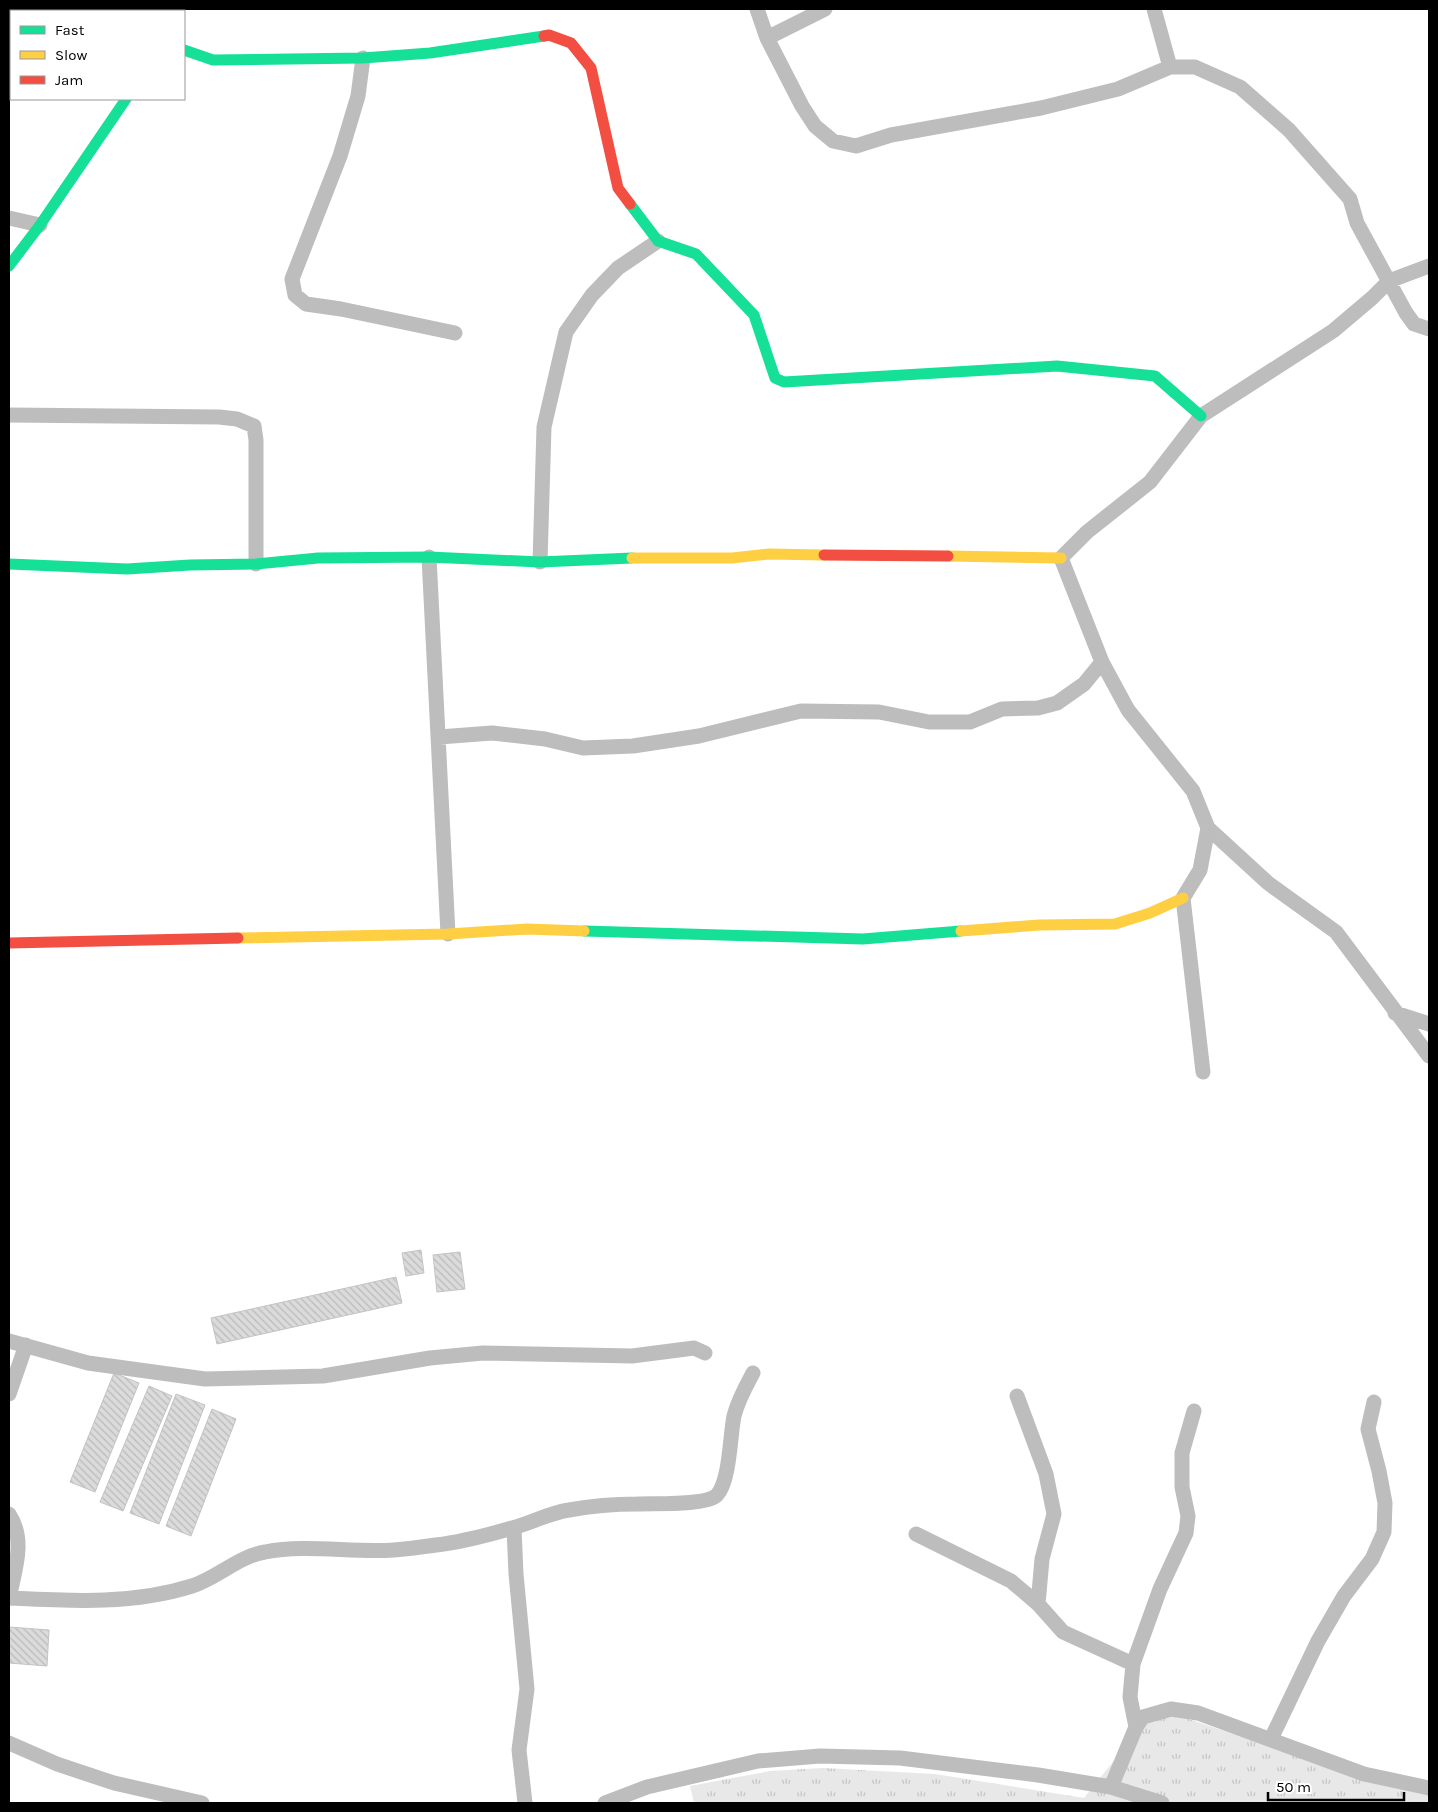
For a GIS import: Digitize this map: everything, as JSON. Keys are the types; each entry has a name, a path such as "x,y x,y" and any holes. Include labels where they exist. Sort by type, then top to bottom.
{"street":[{"path":"757,9 768,38 802,106 815,126 833,141 856,146 891,135 1041,108 1118,89 1170,66 1195,67 1240,87 1289,130 1350,199 1357,223 1406,313 1414,324 1429,329"},
{"path":"768,38 825,9"},
{"path":"1154,9 1170,66"},
{"path":"185,50 213,60 363,58 430,53 549,35 572,43 591,68 618,188 658,242 696,254 754,315 775,378 784,382 1057,366 1106,370 1155,376 1201,416"},
{"path":"363,58 358,96 340,156 292,279 295,295 306,304 341,309 455,333"},
{"path":"9,266 40,225 125,100"},
{"path":"9,218 40,225"},
{"path":"540,562 544,427 566,332 592,295 618,268 658,242"},
{"path":"9,564 126,569 190,565 256,564 318,558 429,557 540,562 645,557 732,558 769,554 1061,558 1087,532 1150,482 1201,416 1333,331 1389,281 1429,266"},
{"path":"9,415 219,417 237,419 254,426 256,440 256,564"},
{"path":"429,557 448,934"},
{"path":"1061,558 1102,662 1128,710 1193,791 1208,828 1268,883 1336,932 1429,1056"},
{"path":"439,737 492,733 544,739 583,748 633,746 699,736 801,711 879,712 929,722 970,722 1002,709 1038,708 1057,703 1084,684 1102,662"},
{"path":"9,943 448,934 527,929 863,939 1039,925 1115,924 1150,913 1183,898 1200,870 1208,828"},
{"path":"1183,898 1203,1072"},
{"path":"1395,1013 1429,1024"},
{"path":"9,1341 88,1364 205,1379 322,1376 430,1358 483,1353 632,1356 694,1348 705,1353"},
{"path":"9,1394 26,1345"},
{"path":"9,1514 18,1534 19,1551 9,1598 63,1601 136,1599 192,1586 263,1552 290,1549 393,1550 440,1545 514,1528 526,1522 555,1513 580,1508 707,1500 717,1495 723,1482 734,1415 753,1372"},
{"path":"1017,1396 1046,1474 1054,1514 1042,1559 1038,1604"},
{"path":"1271,1739 1318,1641 1344,1596 1372,1559 1384,1532 1385,1503 1368,1429 1374,1402"},
{"path":"1136,1727 1130,1697 1133,1664 1160,1589 1186,1533 1188,1516 1182,1487 1182,1453 1194,1411"},
{"path":"514,1528 516,1574 527,1689 519,1750 525,1803"},
{"path":"916,1534 1011,1581 1038,1604 1063,1632 1133,1664"},
{"path":"1111,1787 1136,1727 1143,1717 1171,1709 1198,1713 1364,1774 1429,1788"},
{"path":"9,1744 57,1764 114,1783 202,1803"},
{"path":"605,1803 647,1787 758,1760 820,1756 900,1758 1038,1775 1111,1787 1162,1803"}],"green space":[{"path":"1156,1708 1388,1786 1429,1795 1429,1803 694,1803 690,1786 770,1771 823,1768 935,1774 1084,1798"}],"building":[{"path":"421,1250 424,1273 406,1276 402,1253"},
{"path":"460,1252 465,1289 437,1292 433,1255"},
{"path":"396,1277 402,1303 217,1344 211,1318"},
{"path":"114,1373 139,1383 95,1492 70,1482"},
{"path":"149,1386 172,1396 123,1511 100,1502"},
{"path":"176,1394 205,1405 159,1524 130,1513"},
{"path":"212,1409 236,1419 191,1536 166,1526"},
{"path":"9,1627 49,1630 47,1666 9,1663"}],"traffic: fast":[{"path":"185,50 213,60 363,58 430,53 544,36"},
{"path":"9,266 40,225 125,100"},
{"path":"630,204 658,241 696,254 754,315 775,378 784,382 1057,366 1155,376 1201,416"},
{"path":"9,564 127,569 190,565 256,564 318,558 429,557 540,562 632,558"},
{"path":"584,931 863,939 961,931"}],"traffic: slow":[{"path":"632,558 732,558 769,554 824,555"},
{"path":"948,556 1061,558"},
{"path":"961,931 1039,925 1115,924 1150,913 1183,898"},
{"path":"238,938 448,934 527,929 584,931"}],"traffic: jam":[{"path":"544,36 549,35 571,43 591,68 618,188 630,204"},
{"path":"824,555 948,556"},
{"path":"9,943 238,938"}]}
